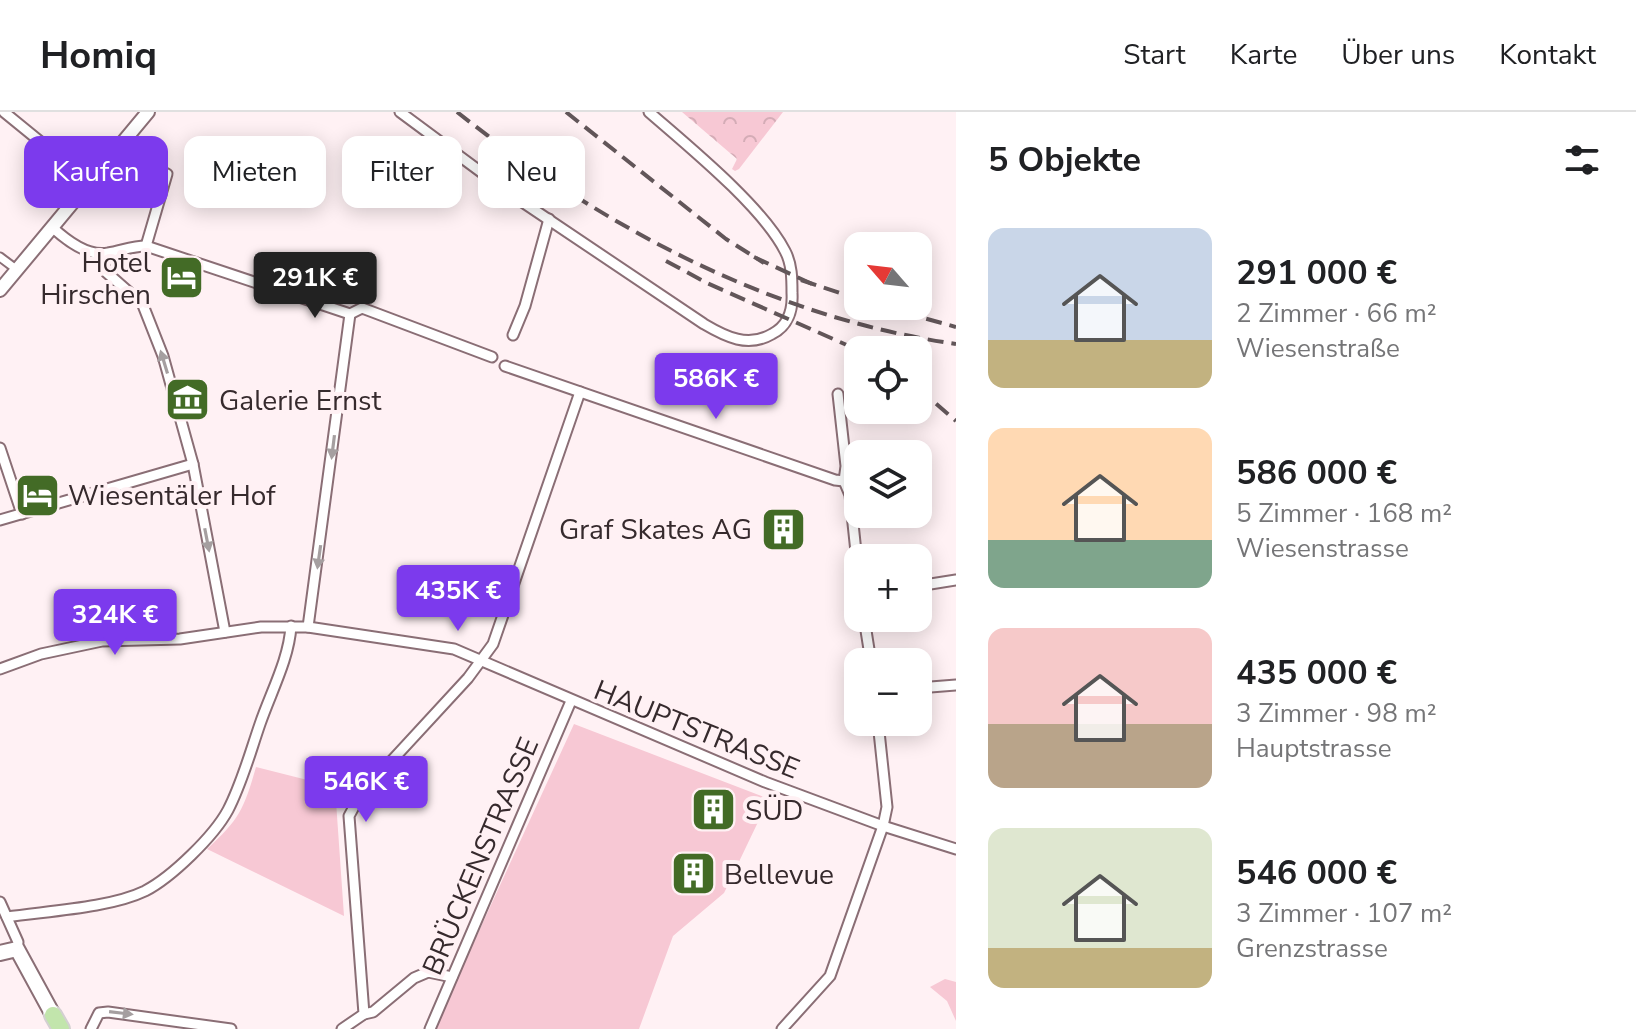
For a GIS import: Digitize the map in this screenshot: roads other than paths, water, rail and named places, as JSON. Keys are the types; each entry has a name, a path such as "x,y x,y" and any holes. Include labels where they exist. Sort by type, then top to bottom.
{"main road":[{"path":"0,953 17,949 57,1022"}],"street":[{"path":"4,112 33,136"},
{"path":"129,136 148,112"},
{"path":"400,112 675,307 737,340 756,341 775,333 784,326 791,309 789,259 781,244 750,206 649,112"},
{"path":"0,290 69,208"},
{"path":"146,246 157,208"},
{"path":"513,335 525,306 549,219"},
{"path":"52,227 84,250 103,255 134,246 146,246 350,314 362,308 492,357"},
{"path":"103,255 106,272 131,294 139,295 163,356 193,464 225,632"},
{"path":"0,257 16,269"},
{"path":"308,627 350,314"},
{"path":"505,366 844,481"},
{"path":"364,1014 349,816 361,794 493,644 580,392"},
{"path":"838,394 844,448"},
{"path":"0,448 22,514"},
{"path":"0,520 193,464"},
{"path":"932,584 956,580"},
{"path":"7,917 112,901 145,891 196,849 226,813 238,788 287,652 291,626"},
{"name":"HAUPTSTRASSE","path":"0,669 41,654 102,641 180,639 291,626 454,649 765,782 883,826 956,849"},
{"path":"932,687 956,685"},
{"name":"BRÜCKENSTRASSE","path":"430,1029 571,701"},
{"path":"782,1029 830,976 883,826 887,807 879,736"},
{"path":"0,902 18,942 17,949"},
{"path":"342,1029 364,1014 373,1012 414,978 428,972 452,977"},
{"path":"91,1029 103,1012 231,1029"},
{"path":"161,1020 172,1029"}],"railway":[{"path":"457,112 570,193 692,261 820,313 887,331 956,344"},
{"path":"566,112 726,239 764,263"},
{"path":"754,257 812,284"},
{"path":"666,261 707,283 844,344"},
{"path":"801,280 844,294"},
{"path":"931,320 956,327"},
{"path":"932,400 956,421"}],"place":[{"name":"Hotel Hirschen","path":"182,278"},
{"name":"Galerie Ernst","path":"188,400"},
{"name":"Wiesentäler Hof","path":"37,495"},
{"name":"Graf Skates AG","path":"783,529"},
{"name":"SÜD","path":"714,810"},
{"name":"Bellevue","path":"693,874"}]}
